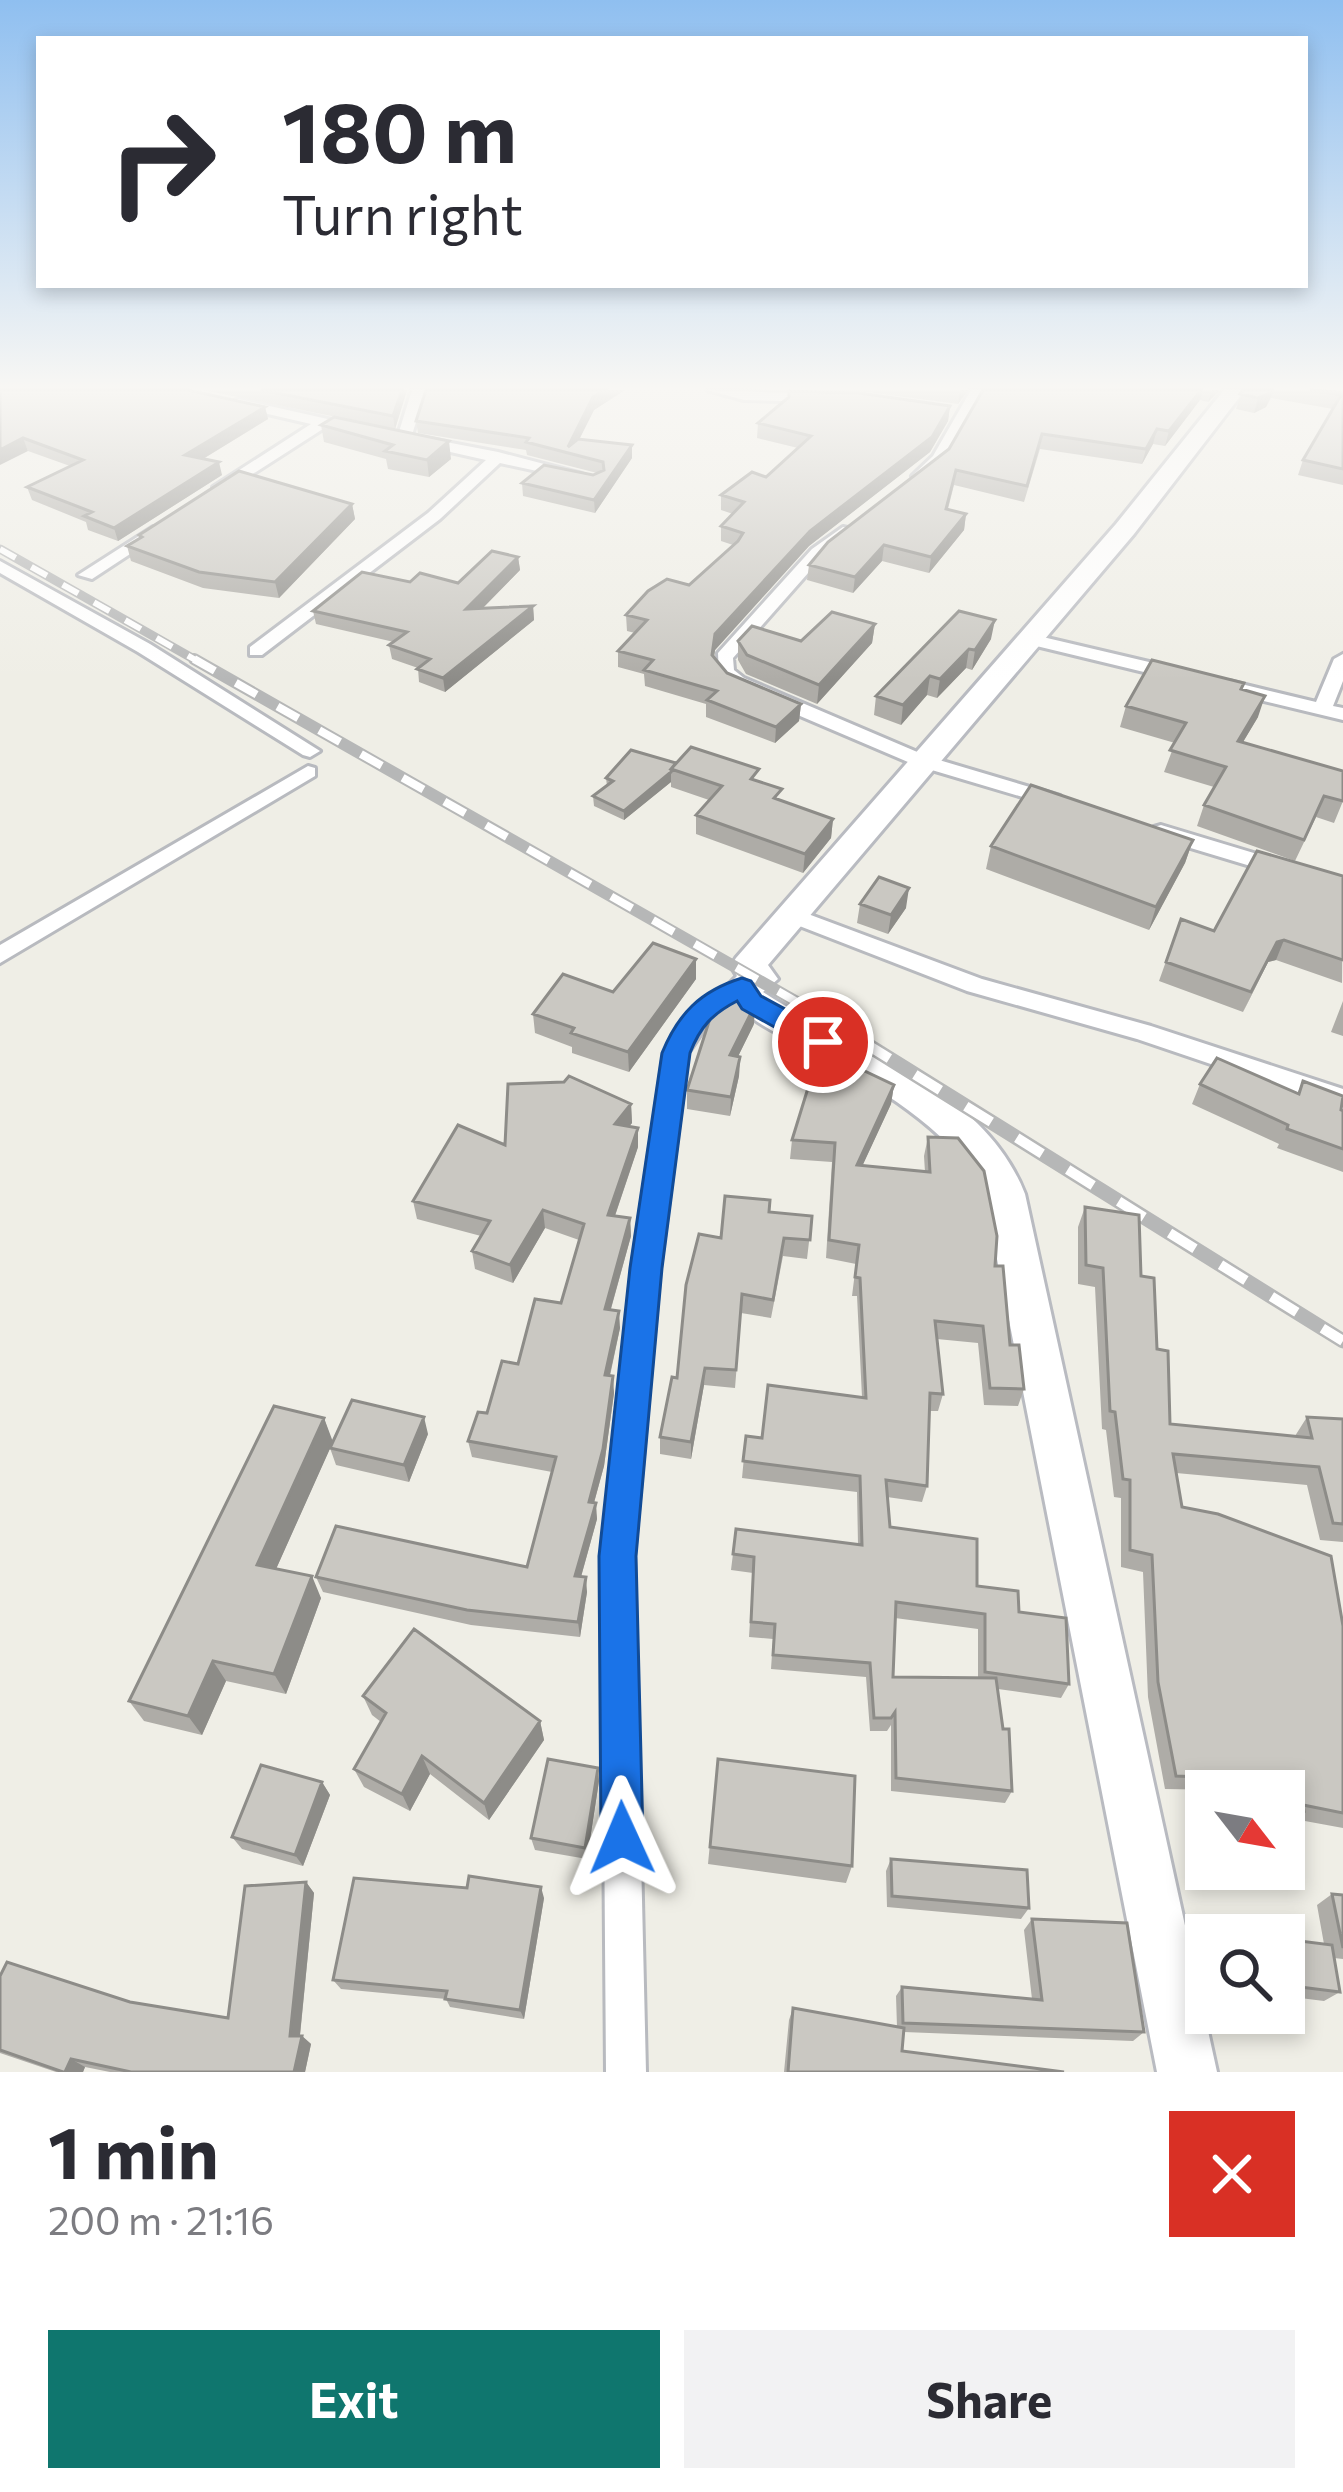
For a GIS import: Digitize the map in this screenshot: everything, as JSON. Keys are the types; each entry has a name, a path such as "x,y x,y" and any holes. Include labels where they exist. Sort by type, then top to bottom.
{"street":[{"path":"204,499 223,487"},
{"path":"256,652 434,516 465,487"},
{"path":"899,493 906,487"},
{"path":"626,2072 618,1556 644,1290 676,1053 686,1028 706,1006 761,979 748,966 1155,487"},
{"path":"867,517 818,552 724,658 725,672 737,682 922,761 1077,807"},
{"path":"86,575 165,525"},
{"path":"0,566 144,648 309,762 0,955"},
{"path":"1030,639 1187,677"},
{"path":"1322,709 1343,659"},
{"path":"1210,682 1343,714"},
{"path":"1144,827 1343,887"},
{"path":"792,915 975,986 1143,1032 1343,1100"},
{"path":"742,988 752,1003 895,1081 962,1134 1000,1180 1015,1228 1187,2072"}],"building":[{"path":"27,487 180,487 114,528 84,516 92,512"},
{"path":"214,487 293,487 352,504 275,582 199,572 127,546 142,537 139,535"},
{"path":"538,487 603,487 594,500"},
{"path":"732,487 868,487 810,531 715,634 712,655 727,673 801,704 776,727 707,700 717,691 644,670 653,660 618,651 647,620 626,615 648,591 667,579 689,585 738,541 743,533 721,526 744,502 721,495"},
{"path":"900,487 952,487 946,509 966,514 931,557 884,545 855,577 809,565 828,542"},
{"path":"492,551 518,557 466,609 533,606 443,678 417,669 430,659 389,645 407,632 313,611 362,572 410,582 420,573 458,583"},
{"path":"959,611 995,620 975,650 969,649 940,679 930,676 903,705 876,696"},
{"path":"832,612 875,624 819,685 747,655 738,641 752,626 801,641"},
{"path":"1152,660 1244,683 1241,689 1265,696 1238,741 1343,771 1343,801 1324,796 1304,840 1204,805 1226,767 1170,750 1186,723 1126,706"},
{"path":"691,747 759,769 751,779 782,789 774,798 833,819 805,854 696,815 722,786 671,769"},
{"path":"631,750 676,763 624,811 593,796 613,781 606,778"},
{"path":"1031,785 1193,840 1156,907 991,846"},
{"path":"1257,851 1343,876 1343,960 1284,940 1277,942 1251,992 1166,962 1181,919 1214,931"},
{"path":"879,877 909,888 891,915 860,904"},
{"path":"653,943 696,959 628,1052 533,1014 563,974 613,992"},
{"path":"736,989 755,1005 730,1055 740,1057 731,1097 687,1090 715,1003"},
{"path":"1217,1058 1299,1094 1303,1081 1343,1096 1343,1149 1287,1129 1288,1125 1200,1084"},
{"path":"816,1062 852,1070 854,1066 894,1085 857,1165 930,1172 928,1137 958,1138 984,1171 997,1236 995,1266 1003,1266 1010,1345 1019,1345 1024,1389 990,1388 983,1326 935,1321 943,1394 930,1393 927,1486 886,1480 890,1527 977,1539 977,1586 1018,1591 1019,1612 1066,1618 1069,1684 985,1672 985,1614 896,1602 893,1677 996,1678 1003,1729 1009,1729 1012,1791 896,1778 895,1712 891,1718 874,1718 870,1663 773,1655 775,1624 751,1622 754,1557 733,1554 736,1529 862,1545 860,1476 743,1461 746,1436 762,1438 768,1385 866,1398 860,1278 855,1277 859,1245 829,1240 835,1143 792,1140"},
{"path":"569,1076 631,1104 615,1124 638,1128 608,1215 630,1218 605,1309 619,1311 605,1375 613,1376 603,1449 589,1502 596,1503 575,1576 586,1577 578,1622 467,1610 316,1577 336,1526 527,1567 556,1457 468,1441 478,1412 487,1413 502,1361 518,1364 535,1299 561,1303 584,1224 543,1210 510,1265 472,1251 490,1221 413,1201 458,1125 505,1145 508,1084 564,1082"},
{"path":"725,1196 770,1200 769,1212 812,1216 810,1240 784,1238 773,1300 742,1294 736,1370 705,1368 691,1442 660,1437 672,1377 677,1378 686,1285 699,1234 721,1238"},
{"path":"1085,1207 1139,1215 1141,1276 1154,1278 1157,1349 1168,1351 1170,1424 1312,1438 1307,1417 1343,1419 1343,1524 1333,1523 1319,1467 1173,1454 1182,1507 1218,1514 1331,1556 1343,1626 1343,1813 1305,1805 1305,1770 1185,1770 1185,1776 1176,1776 1158,1682 1152,1555 1130,1550 1130,1480 1123,1479 1115,1412 1110,1411 1103,1268 1086,1265"},
{"path":"352,1400 424,1417 404,1465 330,1448"},
{"path":"274,1406 324,1418 257,1565 312,1576 274,1674 213,1661 188,1716 129,1701"},
{"path":"414,1629 540,1721 484,1803 422,1756 402,1794 354,1769 386,1713 363,1696"},
{"path":"548,1759 598,1768 585,1848 531,1838"},
{"path":"718,1759 855,1776 852,1866 710,1847"},
{"path":"261,1765 322,1782 295,1855 232,1837"},
{"path":"891,1859 1027,1870 1029,1908 892,1896"},
{"path":"469,1876 541,1887 520,2010 445,1999 447,1991 333,1980 354,1878 467,1888"},
{"path":"306,1882 290,2036 302,2036 294,2072 131,2072 71,2059 63,2072 0,2050 0,1976 7,1962 130,2002 228,2018 245,1886"},
{"path":"1332,1894 1343,1895 1343,1948"},
{"path":"1032,1919 1127,1923 1144,2032 903,2023 902,1987 1042,2000"},
{"path":"1305,1942 1332,1945 1340,1992 1305,1988"},
{"path":"793,2008 904,2028 902,2051 1064,2072 788,2072"}],"railway":[{"path":"0,549 199,662"},
{"path":"194,659 816,1013"},
{"path":"816,1013 1343,1341"}],"route":[{"path":"622,1838 618,1556 646,1268 676,1053 686,1028 706,1006 742,988 752,1003 823,1042"}]}
